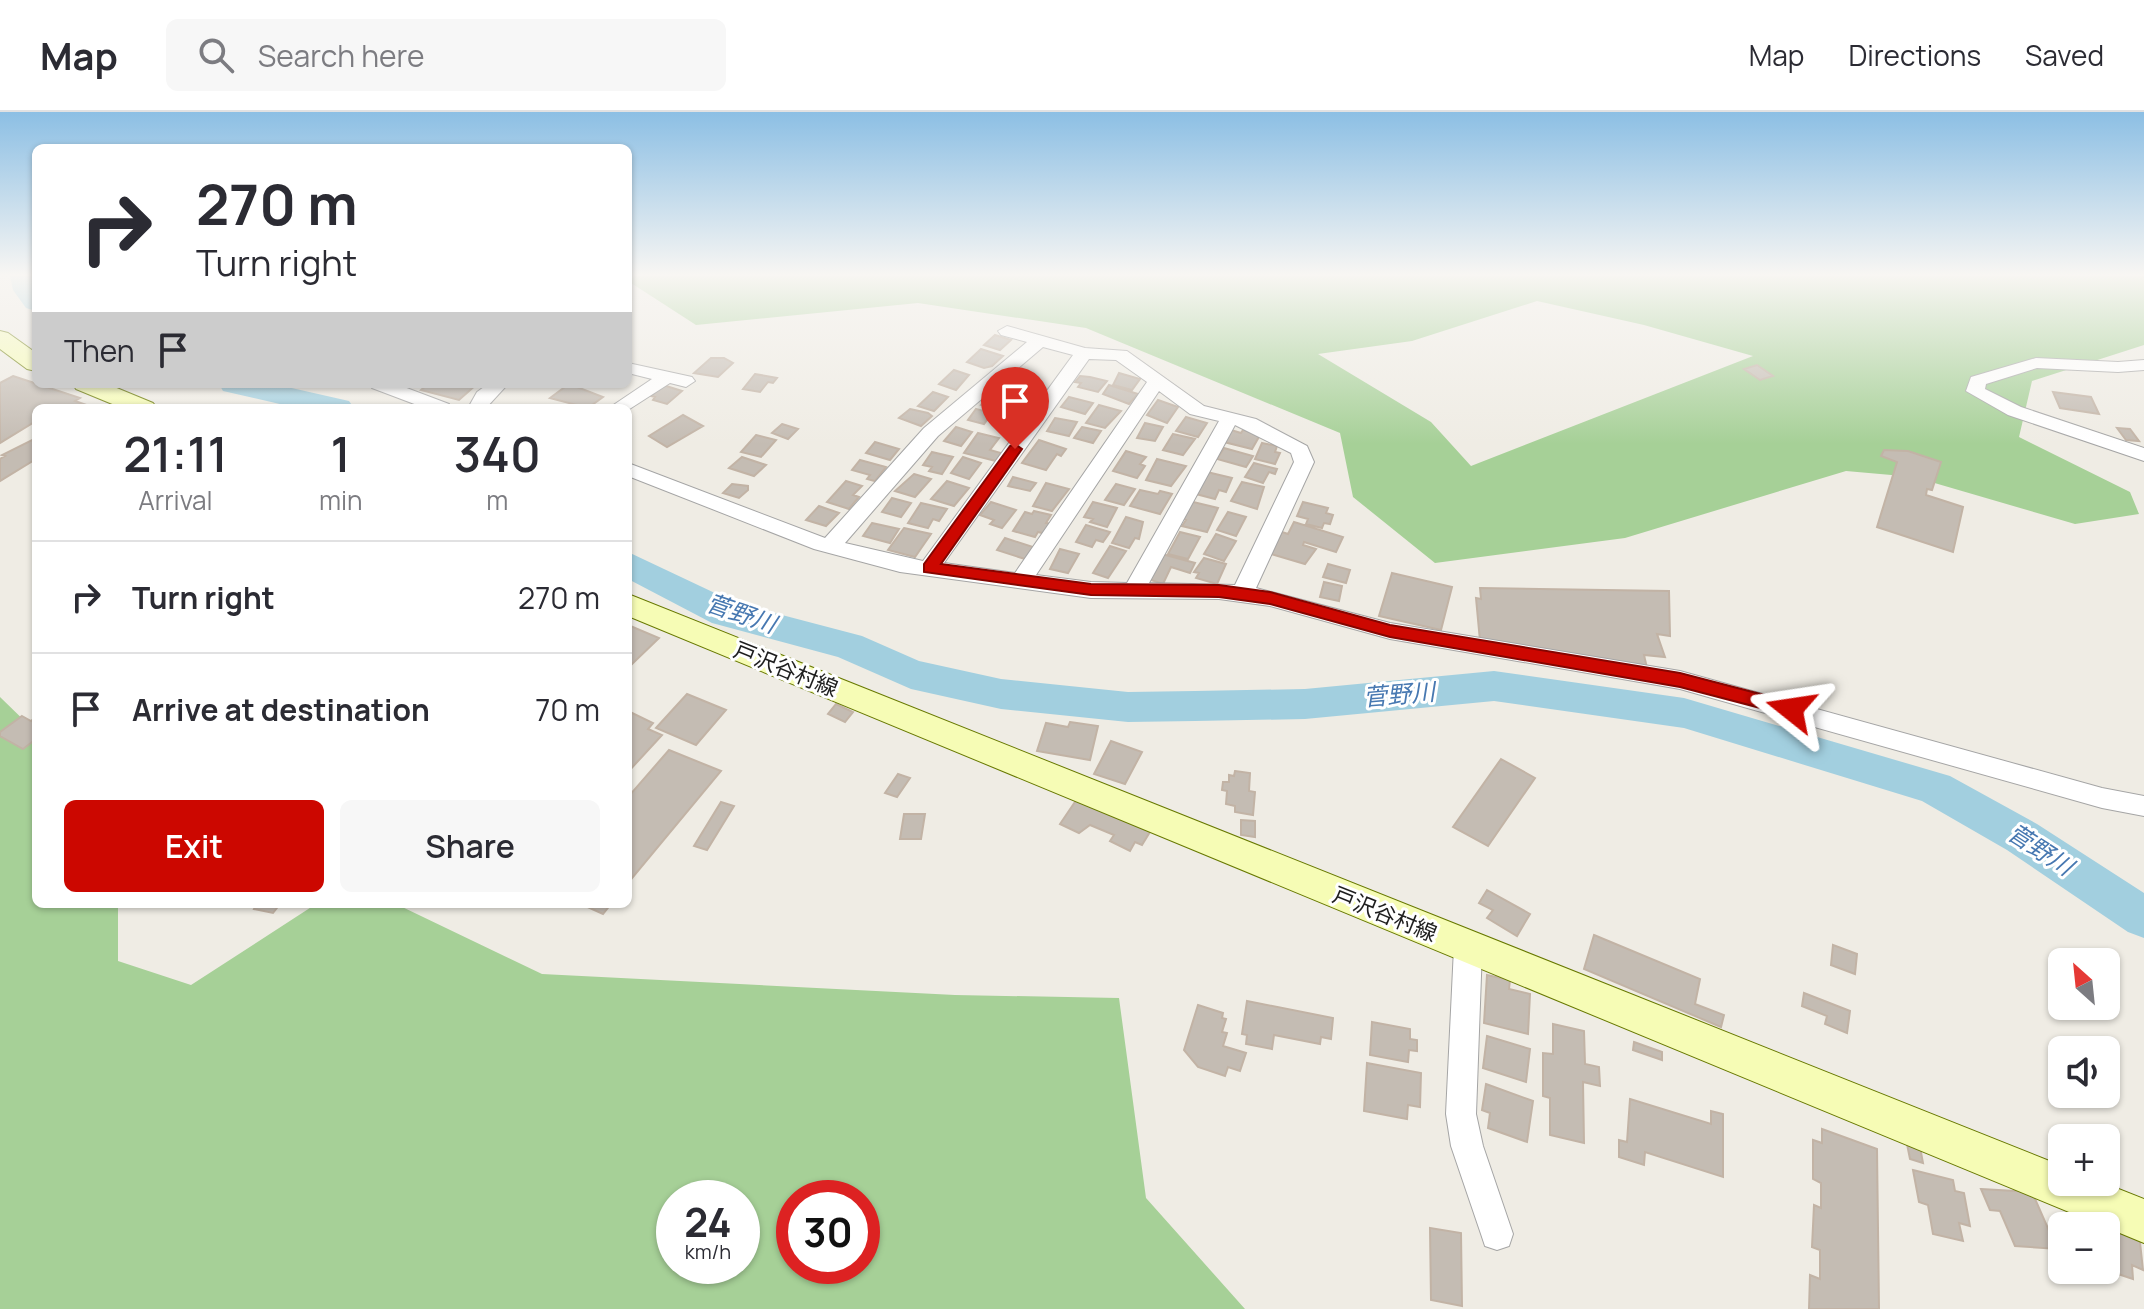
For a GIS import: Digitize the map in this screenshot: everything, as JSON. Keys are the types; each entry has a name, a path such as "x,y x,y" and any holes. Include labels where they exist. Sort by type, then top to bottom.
{"main road":[{"path":"0,338 32,361"},
{"path":"95,388 134,404"},
{"name":"戸沢谷村線","path":"632,606 2144,1221"}],"street":[{"path":"1011,332 1084,353 1121,355 1197,410 1249,423 1300,450 1304,462 1242,594"},
{"path":"830,546 931,432 1041,339"},
{"path":"929,568 1084,353"},
{"path":"2144,365 2118,367 2036,363 1977,381 1975,391 1998,406 2114,442 2144,455"},
{"path":"632,369 686,381"},
{"path":"624,404 667,377"},
{"path":"1023,578 1157,381"},
{"path":"390,388 432,404"},
{"path":"479,404 494,388"},
{"path":"1134,590 1230,418"},
{"path":"632,471 830,546 900,565 1023,578 1091,590 1242,594 1270,598 1390,631 1680,680 2102,798 2144,806"},
{"path":"1468,948 1461,1114 1467,1146 1497,1234"}],"green space":[{"path":"1095,332 1441,332 1412,341 1318,354 1431,422 1471,466 1753,356 1668,332 2144,332 2144,345 2032,381 2019,437 2130,492 2139,514 2075,524 1914,477 1846,471 1625,538 1435,563 1353,497 1340,433"},
{"path":"0,697 32,728 32,908 118,908 118,961 191,985 310,908 404,908 542,974 955,995 1119,998 1146,1198 1245,1309 0,1309"}],"building":[{"path":"995,335 1011,340 1000,350 984,345"},
{"path":"981,349 1003,356 992,366 984,368 967,362"},
{"path":"711,358 724,358 733,363 718,377 694,373"},
{"path":"1757,365 1773,376 1760,380 1744,369"},
{"path":"954,370 969,375 956,390 939,384"},
{"path":"1119,373 1140,379 1132,390 1113,385"},
{"path":"755,374 777,378 773,383 768,382 760,392 743,389"},
{"path":"1011,375 1039,381 1029,396 999,386"},
{"path":"13,376 32,382 32,388 50,388 80,398 75,401 84,404 32,404 32,423 0,443 0,383"},
{"path":"1080,376 1107,381 1098,392 1078,387 1081,383 1075,382"},
{"path":"663,385 682,391 667,404 653,400 655,397 651,396"},
{"path":"1109,385 1138,394 1129,404 1103,394"},
{"path":"423,388 472,388 459,400 421,390"},
{"path":"564,388 579,388 603,397 593,404 573,404 550,398"},
{"path":"992,391 1008,395 997,410 981,405"},
{"path":"933,392 948,397 934,411 918,406"},
{"path":"2053,392 2091,397 2099,414 2060,408"},
{"path":"1069,397 1093,403 1085,414 1061,407"},
{"path":"1158,400 1178,407 1167,423 1147,415"},
{"path":"1099,405 1121,411 1105,428 1086,423"},
{"path":"910,409 932,416 921,426 899,418"},
{"path":"976,409 992,413 984,424 968,420"},
{"path":"683,415 703,426 667,447 649,436"},
{"path":"1186,417 1207,423 1198,437 1176,431"},
{"path":"1055,418 1077,422 1069,436 1047,431"},
{"path":"1145,423 1163,427 1155,441 1137,438"},
{"path":"782,424 798,429 788,439 772,433"},
{"path":"956,427 972,432 961,446 944,441"},
{"path":"1082,427 1101,431 1093,443 1074,438"},
{"path":"2117,428 2130,429 2139,441 2126,440"},
{"path":"1231,430 1260,435 1252,449 1224,442"},
{"path":"978,433 999,438 990,450 1001,453 996,461 964,453"},
{"path":"1173,434 1195,439 1183,455 1163,450"},
{"path":"756,435 776,440 761,457 741,452"},
{"path":"32,440 32,461 0,481 0,459 5,456 2,455"},
{"path":"1039,440 1066,449 1061,456 1057,454 1046,470 1022,463"},
{"path":"875,442 899,449 890,460 866,453"},
{"path":"1262,443 1277,446 1275,452 1280,453 1275,464 1255,459"},
{"path":"1224,448 1253,456 1246,467 1217,459"},
{"path":"1884,450 1908,451 1941,462 1932,490 1927,489 1926,495 1963,507 1953,552 1877,527 1897,462 1881,456"},
{"path":"1126,451 1146,457 1140,464 1145,466 1137,478 1113,471"},
{"path":"932,452 953,457 942,474 929,471 932,467 923,465"},
{"path":"742,457 766,465 754,476 729,468"},
{"path":"963,457 981,463 969,479 951,473"},
{"path":"1157,459 1186,466 1171,486 1146,480"},
{"path":"860,460 886,467 875,481 867,479 870,475 852,470"},
{"path":"1254,463 1277,469 1275,474 1269,472 1263,483 1245,477"},
{"path":"1207,472 1232,478 1226,492 1219,490 1215,499 1196,494"},
{"path":"914,474 931,479 915,497 895,491"},
{"path":"1013,477 1036,483 1030,491 1008,486"},
{"path":"846,481 862,486 853,495 859,497 849,509 827,502"},
{"path":"947,481 969,488 954,506 931,499"},
{"path":"1242,482 1264,487 1257,509 1231,501"},
{"path":"1046,483 1069,489 1052,511 1033,506"},
{"path":"732,484 748,486 748,490 739,498 723,493"},
{"path":"1116,484 1135,489 1124,505 1105,500"},
{"path":"1140,490 1172,494 1160,514 1130,506"},
{"path":"892,498 911,503 901,517 882,512"},
{"path":"1189,501 1218,508 1207,532 1182,526 1186,520 1180,518"},
{"path":"991,502 1016,510 1002,528 990,524 994,520 980,515"},
{"path":"1093,502 1117,508 1107,527 1084,517"},
{"path":"1303,502 1328,508 1326,513 1333,515 1330,524 1324,523 1322,528 1306,524 1308,519 1297,516"},
{"path":"921,503 947,509 939,521 933,519 928,528 908,523"},
{"path":"819,506 839,513 826,526 806,520"},
{"path":"1034,511 1051,515 1046,523 1052,524 1046,534 1038,532 1035,537 1013,531 1025,512 1032,514"},
{"path":"1228,512 1246,517 1236,536 1217,530"},
{"path":"1126,517 1143,522 1139,539 1135,538 1129,548 1112,543"},
{"path":"1294,522 1343,537 1336,552 1304,542 1303,545 1316,549 1305,564 1271,554 1282,532 1288,534"},
{"path":"872,523 899,529 890,543 863,536"},
{"path":"1086,525 1110,532 1103,542 1096,540 1092,547 1076,542"},
{"path":"904,528 931,534 915,557 888,550"},
{"path":"1180,532 1200,537 1188,559 1168,554"},
{"path":"1216,534 1236,541 1224,561 1204,554"},
{"path":"1005,538 1033,547 1025,559 997,550"},
{"path":"1110,546 1126,551 1108,578 1093,573"},
{"path":"1060,549 1079,554 1068,573 1050,569"},
{"path":"1162,554 1195,563 1190,573 1171,567 1163,584 1148,579"},
{"path":"1204,558 1226,564 1217,584 1196,578 1199,573 1194,572"},
{"path":"1328,564 1350,570 1346,583 1323,577"},
{"path":"1392,573 1452,587 1441,630 1379,616"},
{"path":"1324,582 1342,586 1339,601 1320,597"},
{"path":"1480,588 1669,591 1670,636 1657,634 1665,657 1644,655 1647,668 1480,641 1476,598 1481,599"},
{"path":"632,627 659,638 632,664"},
{"path":"687,694 726,710 696,745 656,728"},
{"path":"836,704 853,712 845,722 828,714"},
{"path":"632,713 653,723 648,729 662,735 632,768"},
{"path":"22,716 32,720 32,742 23,749 0,736 0,732"},
{"path":"1070,722 1098,726 1090,760 1037,751 1046,723 1068,727"},
{"path":"1111,741 1142,752 1125,784 1094,774"},
{"path":"669,750 721,771 632,878 632,792"},
{"path":"1501,759 1535,778 1488,846 1453,827"},
{"path":"1235,771 1250,773 1249,791 1255,792 1253,815 1235,812 1235,806 1226,804 1227,791 1222,790 1223,782 1229,782 1229,775 1234,776"},
{"path":"898,774 910,778 897,797 885,793"},
{"path":"1077,799 1153,827 1142,845 1135,842 1130,851 1110,841 1114,835 1090,825 1079,833 1060,824"},
{"path":"721,802 734,806 707,850 694,846"},
{"path":"904,814 925,814 921,839 900,839"},
{"path":"1241,820 1255,821 1255,837 1241,835"},
{"path":"1487,890 1530,914 1517,936 1487,918 1493,910 1479,903"},
{"path":"255,908 277,908 273,913"},
{"path":"590,908 608,908 603,914"},
{"path":"1594,935 1700,979 1695,1004 1724,1015 1721,1027 1584,969"},
{"path":"1833,945 1857,954 1855,974 1831,965"},
{"path":"1487,975 1510,980 1509,989 1530,994 1528,1034 1484,1023"},
{"path":"1804,993 1850,1011 1847,1033 1825,1024 1827,1016 1802,1006"},
{"path":"1247,1001 1333,1018 1331,1039 1321,1037 1320,1044 1274,1035 1272,1049 1246,1044 1247,1035 1242,1034"},
{"path":"1198,1005 1223,1013 1222,1018 1226,1019 1222,1032 1227,1033 1223,1046 1246,1053 1240,1071 1228,1067 1225,1076 1198,1067 1184,1050"},
{"path":"1372,1022 1410,1029 1410,1039 1417,1040 1417,1051 1409,1050 1408,1062 1370,1055"},
{"path":"1553,1024 1584,1031 1585,1064 1599,1067 1600,1086 1583,1082 1584,1143 1550,1135 1550,1098 1543,1096 1543,1053 1553,1054"},
{"path":"1487,1036 1530,1049 1526,1082 1483,1068"},
{"path":"1634,1042 1662,1052 1662,1060 1633,1050"},
{"path":"1367,1063 1421,1073 1420,1107 1408,1105 1407,1119 1364,1111"},
{"path":"1486,1084 1533,1101 1527,1142 1488,1128 1490,1113 1482,1110"},
{"path":"1630,1099 1711,1124 1711,1111 1723,1114 1723,1177 1645,1152 1644,1165 1619,1157 1619,1140 1627,1142"},
{"path":"1822,1129 1877,1149 1879,1309 1809,1309 1810,1275 1820,1279 1820,1250 1812,1247 1814,1205 1821,1208 1821,1183 1813,1179 1813,1140 1822,1143"},
{"path":"1907,1144 1920,1147 1923,1163 1910,1159"},
{"path":"1913,1170 1953,1180 1955,1191 1964,1193 1970,1226 1959,1223 1963,1241 1933,1234 1928,1205 1919,1202"},
{"path":"1981,1189 2032,1192 2048,1228 2048,1248 2015,1246 2000,1211 1990,1210"},
{"path":"2120,1225 2139,1233 2143,1270 2132,1265 2133,1279 2120,1275"},
{"path":"1430,1228 1461,1233 1462,1306 1431,1300"}],"waterway":[{"name":"菅野川","path":"251,388 321,404"},
{"name":"菅野川","path":"632,566 725,614 849,646 911,674 1001,694 1128,707 1195,706 1305,704 1494,686 1684,713 1935,788 2022,837 2144,918"}],"route":[{"path":"1015,449 929,568 1023,578 1091,590 1219,591 1270,598 1390,631 1680,680 1791,709"}]}
